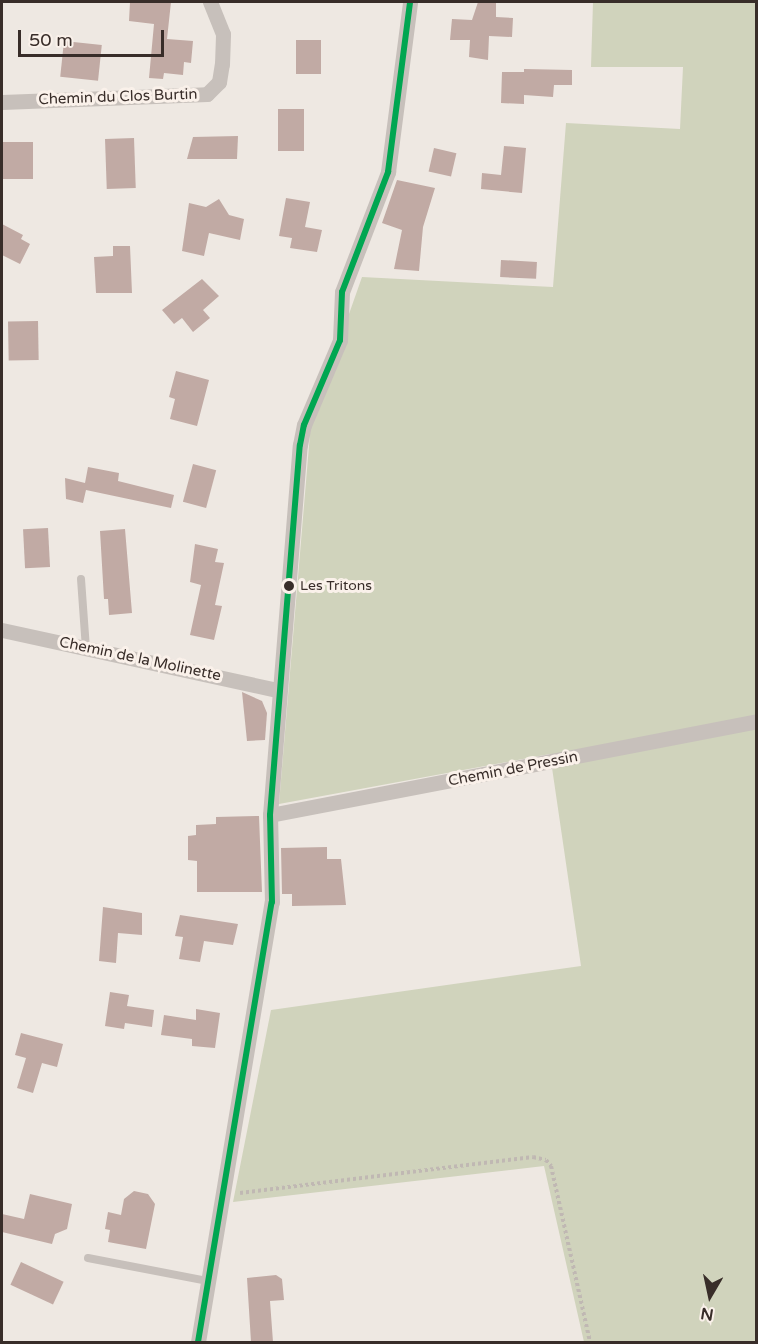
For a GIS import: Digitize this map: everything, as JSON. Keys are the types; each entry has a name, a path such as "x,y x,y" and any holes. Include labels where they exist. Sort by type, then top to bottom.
{"street":[{"name":"Chemin du Clos Burtin","path":"2,102 207,94 219,82 222,64 223,33 210,2"},
{"path":"198,1342 207,1281 216,1246 221,1195 272,902 270,815 278,690 304,425 340,340 342,292 388,172 410,2"},
{"name":"Chemin de la Molinette","path":"2,630 278,690"},
{"name":"Chemin de Pressin","path":"270,815 756,721"}],"lane":[{"path":"81,579 86,648"},
{"path":"88,1258 207,1281"}],"path":[{"path":"221,1195 532,1157 546,1160 551,1166 590,1342"}],"green space":[{"path":"593,2 756,2 756,1342 584,1342 544,1166 233,1202 271,1010 581,966 550,754 279,804 311,422 362,277 553,287 566,123 680,129 683,67 591,67"}],"building":[{"path":"130,2 171,2 167,39 193,41 191,63 184,62 183,75 164,73 163,79 149,78 154,24 129,21"},
{"path":"478,2 496,2 496,17 513,18 512,37 489,36 488,60 469,57 470,40 450,40 452,19 472,20"},
{"path":"296,40 321,40 321,74 296,74"},
{"path":"64,41 102,45 98,81 60,77"},
{"path":"524,69 572,70 572,85 554,85 553,97 524,95 524,104 501,103 502,72 524,72"},
{"path":"278,109 304,109 304,151 278,151"},
{"path":"238,136 237,159 187,159 193,137"},
{"path":"134,138 136,188 107,189 105,139"},
{"path":"3,142 33,142 33,179 3,179"},
{"path":"504,146 526,148 522,193 481,189 482,173 501,175"},
{"path":"434,148 456,153 451,177 429,171"},
{"path":"397,180 435,188 423,227 419,271 394,269 402,230 382,223"},
{"path":"286,198 310,202 305,227 322,230 317,252 290,248 292,238 279,236"},
{"path":"219,199 229,215 244,219 240,240 209,233 204,256 182,251 189,203 206,207"},
{"path":"2,224 23,235 21,239 30,244 20,264 2,255"},
{"path":"113,246 130,246 132,293 96,293 94,257 113,256"},
{"path":"501,260 537,262 536,279 500,277"},
{"path":"202,279 219,296 203,310 210,318 193,332 182,318 174,324 162,310"},
{"path":"38,321 39,360 9,361 8,322"},
{"path":"176,371 209,380 197,426 170,419 175,399 169,397"},
{"path":"193,464 216,470 206,508 183,502"},
{"path":"88,467 119,473 118,481 174,495 171,508 86,490 83,503 66,499 65,478 85,483"},
{"path":"48,528 50,567 25,568 23,529"},
{"path":"125,529 132,613 109,615 108,599 104,599 100,531"},
{"path":"195,544 218,549 215,562 224,563 215,605 222,606 214,640 190,635 201,585 190,582"},
{"path":"242,692 262,701 267,713 265,740 247,741"},
{"path":"259,816 262,892 197,892 197,861 188,860 188,836 196,835 196,825 216,824 216,817"},
{"path":"327,847 327,859 341,859 346,905 292,906 292,894 282,894 281,848"},
{"path":"103,907 142,913 142,935 118,933 116,963 99,961"},
{"path":"180,915 238,924 233,945 204,941 200,962 179,959 183,937 175,936"},
{"path":"110,992 129,995 127,1006 154,1010 152,1027 125,1023 124,1029 105,1026"},
{"path":"196,1009 220,1013 215,1048 192,1046 192,1039 161,1035 164,1015 196,1020"},
{"path":"21,1033 63,1044 57,1067 42,1063 33,1093 17,1088 26,1058 15,1055"},
{"path":"134,1191 148,1194 155,1204 146,1249 108,1242 110,1230 105,1229 108,1212 121,1215 124,1199"},
{"path":"30,1194 72,1204 67,1229 55,1234 52,1244 2,1232 2,1214 24,1219"},
{"path":"21,1262 64,1282 53,1305 10,1285"},
{"path":"276,1275 282,1279 284,1300 270,1301 273,1342 251,1342 247,1278"}],"transit line":[{"path":"198,1342 272,902 270,815 300,445 304,425 340,340 342,292 388,172 410,2"}],"place":[{"name":"Les Tritons","path":"289,586"}]}
